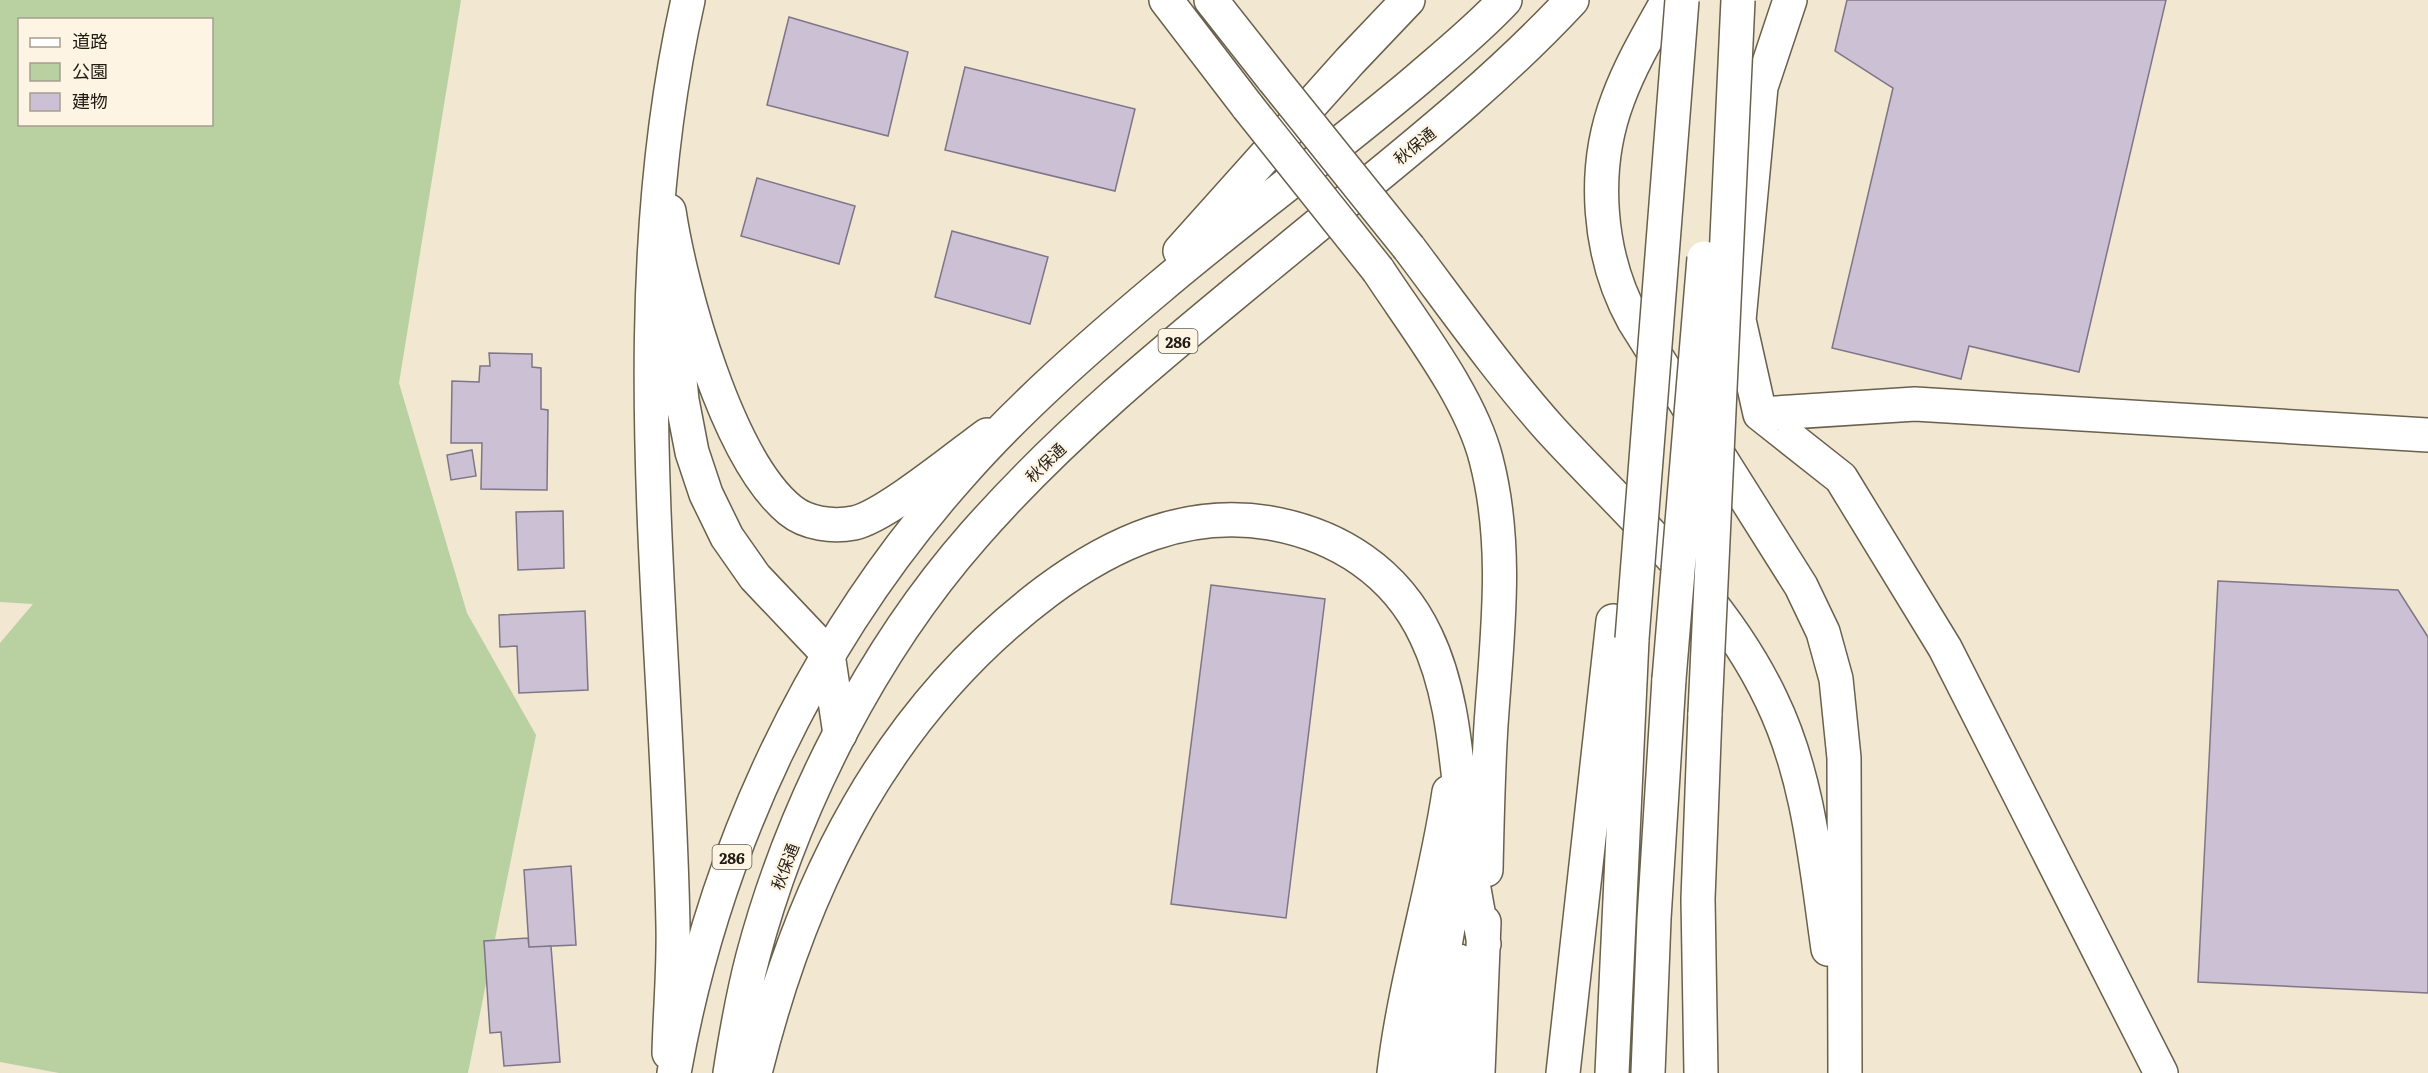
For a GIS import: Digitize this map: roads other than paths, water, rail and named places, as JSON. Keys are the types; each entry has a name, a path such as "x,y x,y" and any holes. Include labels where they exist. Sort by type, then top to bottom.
{"main road":[{"path":"668,1073 673,928 660,635 651,337 658,187 666,112 688,0"},
{"path":"1166,0 1378,270 1468,412 1486,457 1496,513 1501,568 1500,624 1491,725 1478,1073"},
{"path":"1211,0 1409,248 1507,378 1542,419 1700,587 1746,653 1771,699 1791,746 1804,796 1815,854 1845,1073"},
{"path":"1103,337 1350,61 1408,0"},
{"name":"286","path":"674,1073 686,1006 707,928 762,782 828,654 915,531 960,474 1019,412 1161,286 1372,118 1505,0"},
{"name":"秋保通","path":"730,1073 753,955 777,881 840,734 881,660 973,536 1028,478 1164,352 1467,102 1534,40 1572,0"},
{"path":"1668,0 1617,100 1607,141 1603,181 1603,221 1609,260 1619,294 1634,321 1801,586 1823,632 1836,680 1844,758 1845,1073"},
{"path":"1563,1073 1622,630 1680,0"},
{"path":"1648,1073 1654,919 1669,679 1697,327 1731,0"},
{"path":"1701,1073 1698,899 1738,0"},
{"path":"1790,0 1761,87 1739,320 1760,414 1841,478 1945,648 2161,1073"},
{"path":"666,112 666,188 673,323 682,400 692,452 706,494 727,537 755,577 828,654 840,734"},
{"path":"666,188 680,267 711,371 730,419 755,465 772,492 791,511 809,521 832,526 856,523 879,512 1019,412"},
{"path":"1760,414 1915,404 2428,435"},
{"path":"755,1073 787,962 813,892 844,829 878,772 918,714 972,654 1014,616 1071,573 1117,547 1160,529 1201,520 1244,519 1320,535 1355,553 1385,576 1409,606 1426,636 1450,708 1465,831 1484,944"},
{"path":"1612,1073 1622,630"},
{"path":"1423,1073 1465,831 1491,725"},
{"path":"1394,1073 1398,1038 1418,935 1443,833 1454,746"},
{"path":"1418,935 1465,831"},
{"path":"1452,1073 1465,831"}]}
